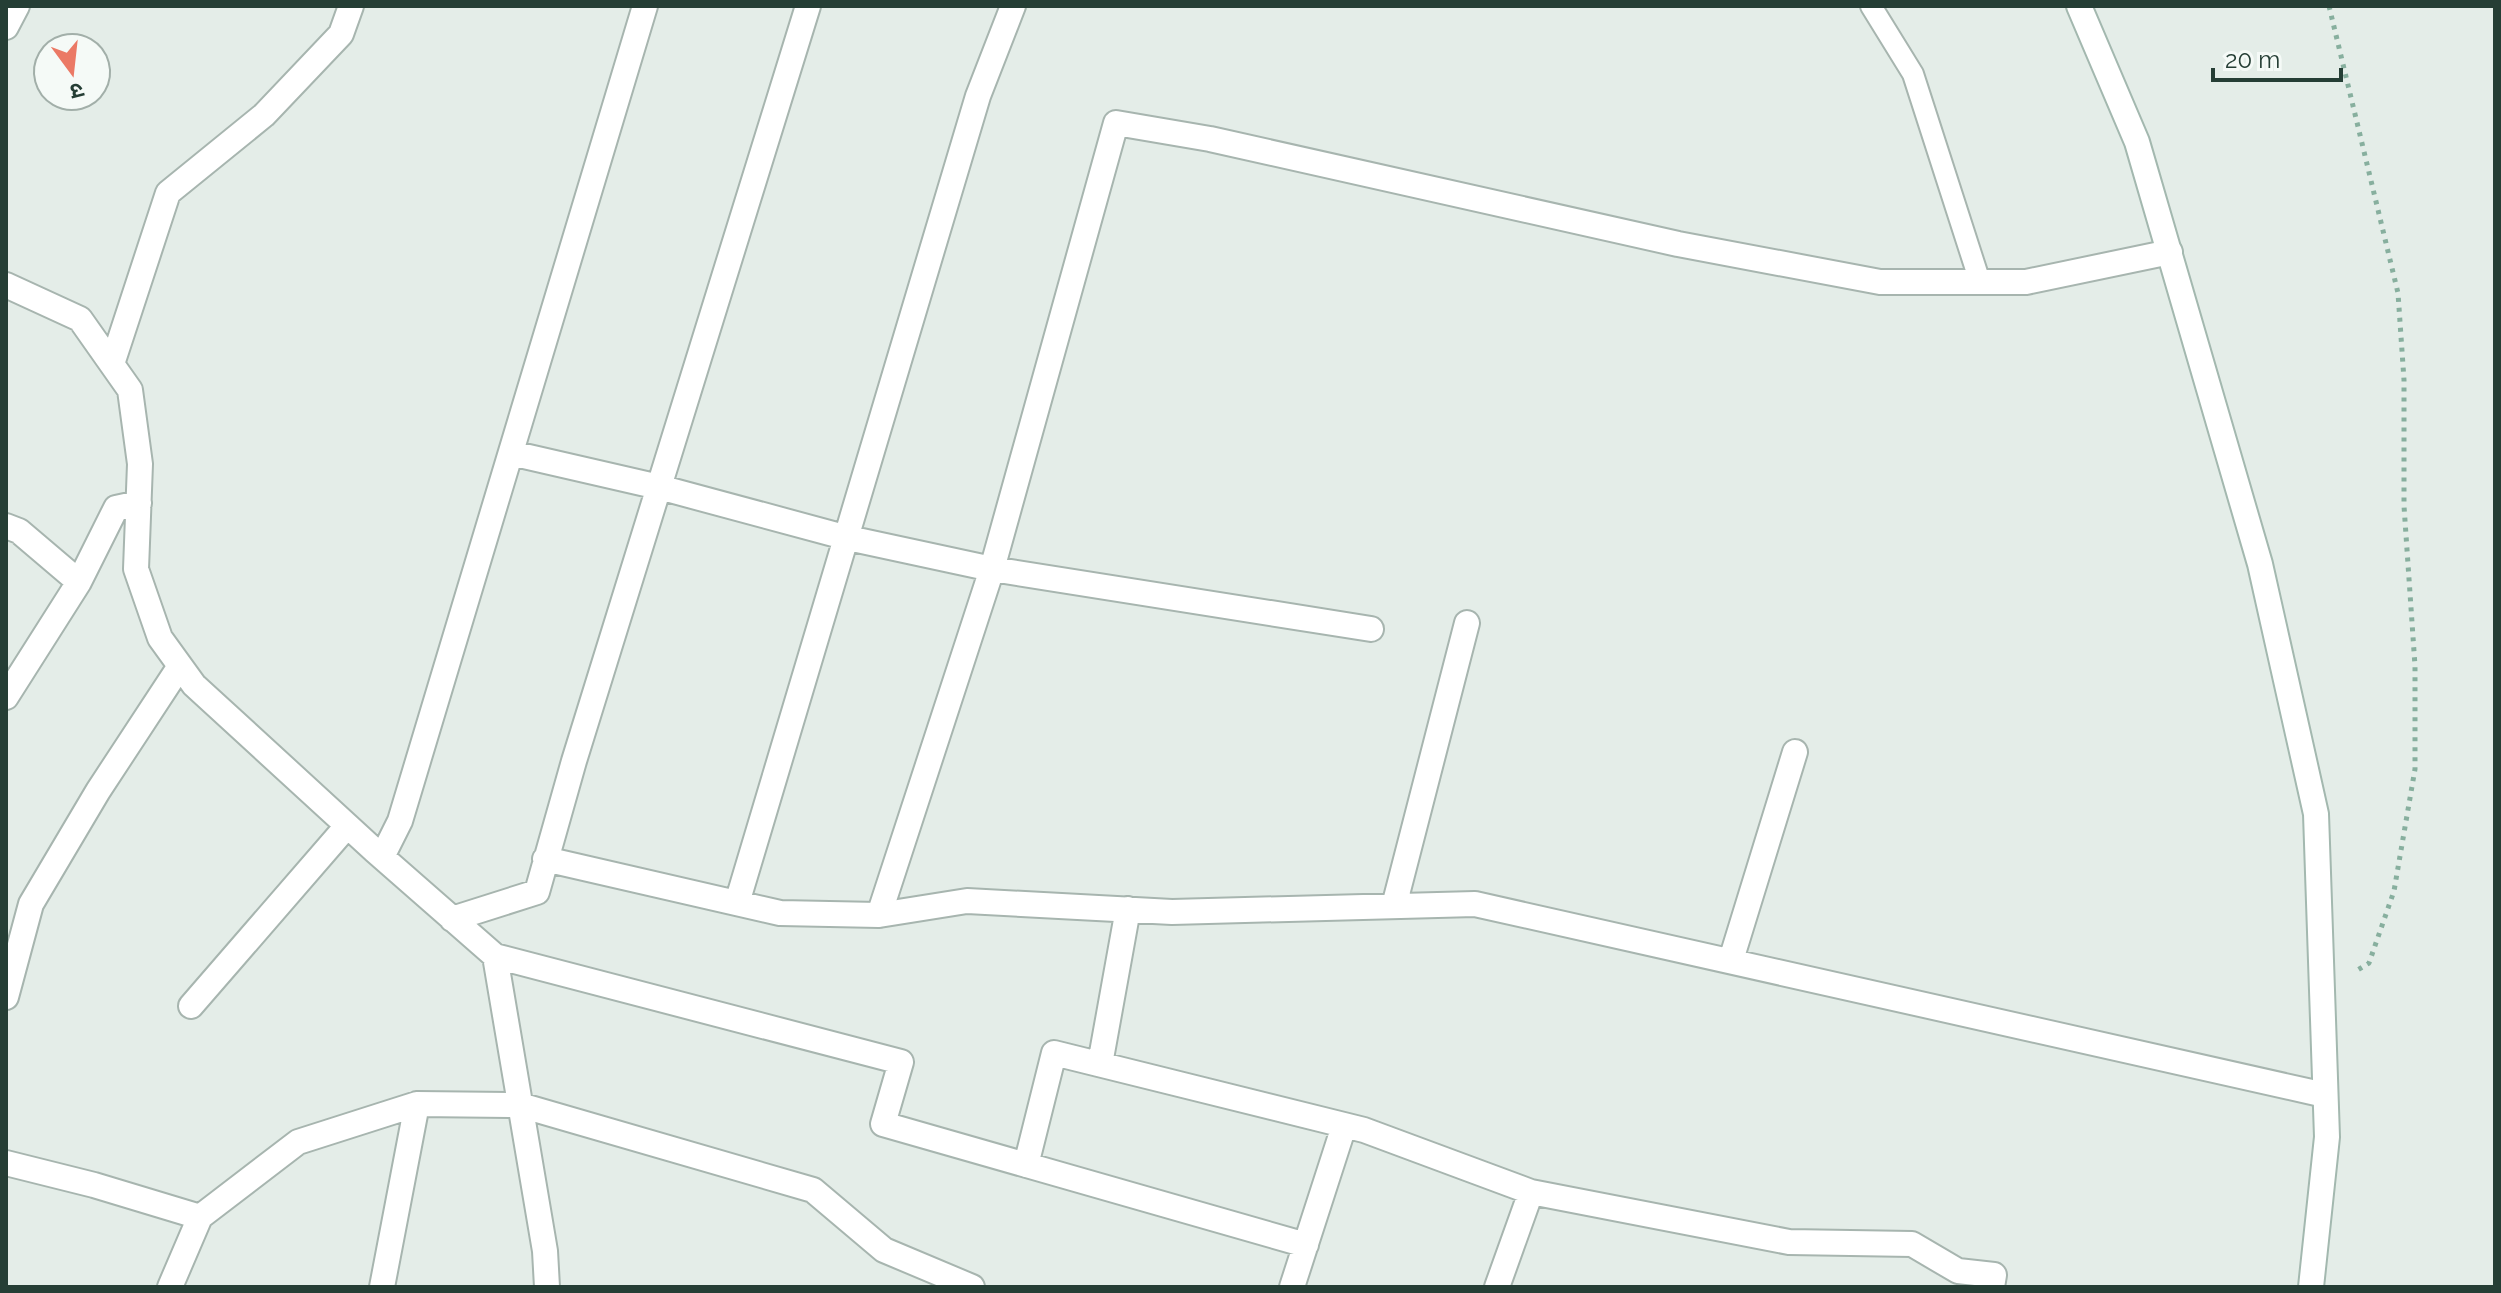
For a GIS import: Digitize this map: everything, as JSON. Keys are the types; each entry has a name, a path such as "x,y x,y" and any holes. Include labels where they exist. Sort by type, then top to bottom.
{"street":[{"path":"6,27 17,6"},
{"path":"112,364 168,193 264,115 341,34 351,6"},
{"path":"382,857 400,821 645,6"},
{"path":"452,919 537,892 808,6"},
{"path":"737,903 978,96 1013,6"},
{"path":"2079,6 2137,142 2170,252 2260,564 2316,814 2327,1137 2311,1287"},
{"path":"879,915 992,569 1116,123 1210,139 1678,244 1880,282 2026,282 2170,252"},
{"path":"6,285 80,319 130,390 140,464 136,569 160,638 180,666 194,685 347,826 495,956 901,1062 883,1124 1306,1245"},
{"path":"511,453 659,487 848,538 992,569 1371,629"},
{"path":"6,697 79,582 116,508 139,503"},
{"path":"6,526 19,531 79,582"},
{"path":"1394,906 1467,623"},
{"path":"6,997 31,904 98,791 180,666"},
{"path":"1731,960 1795,752"},
{"path":"191,1006 347,826"},
{"path":"545,859 780,913 879,915 967,901 1172,912 1475,904 2325,1095"},
{"path":"1100,1064 1128,909"},
{"path":"495,956 545,1251 547,1287"},
{"path":"1026,1165 1054,1053 1364,1130 1531,1192 1789,1242 1912,1244 1958,1271 1994,1275 1992,1287"},
{"path":"382,1287 417,1104"},
{"path":"170,1287 200,1217 298,1142 417,1104 520,1105 813,1190 884,1250 972,1287"},
{"path":"1292,1287 1344,1126"},
{"path":"6,1163 94,1185 200,1217"},
{"path":"1497,1287 1531,1192"}],"lane":[{"path":"1871,6 1913,74 1980,282"}],"path":[{"path":"2322,992 2369,963 2394,891 2415,769 2415,666 2404,506 2404,380 2398,293 2329,6"}]}
